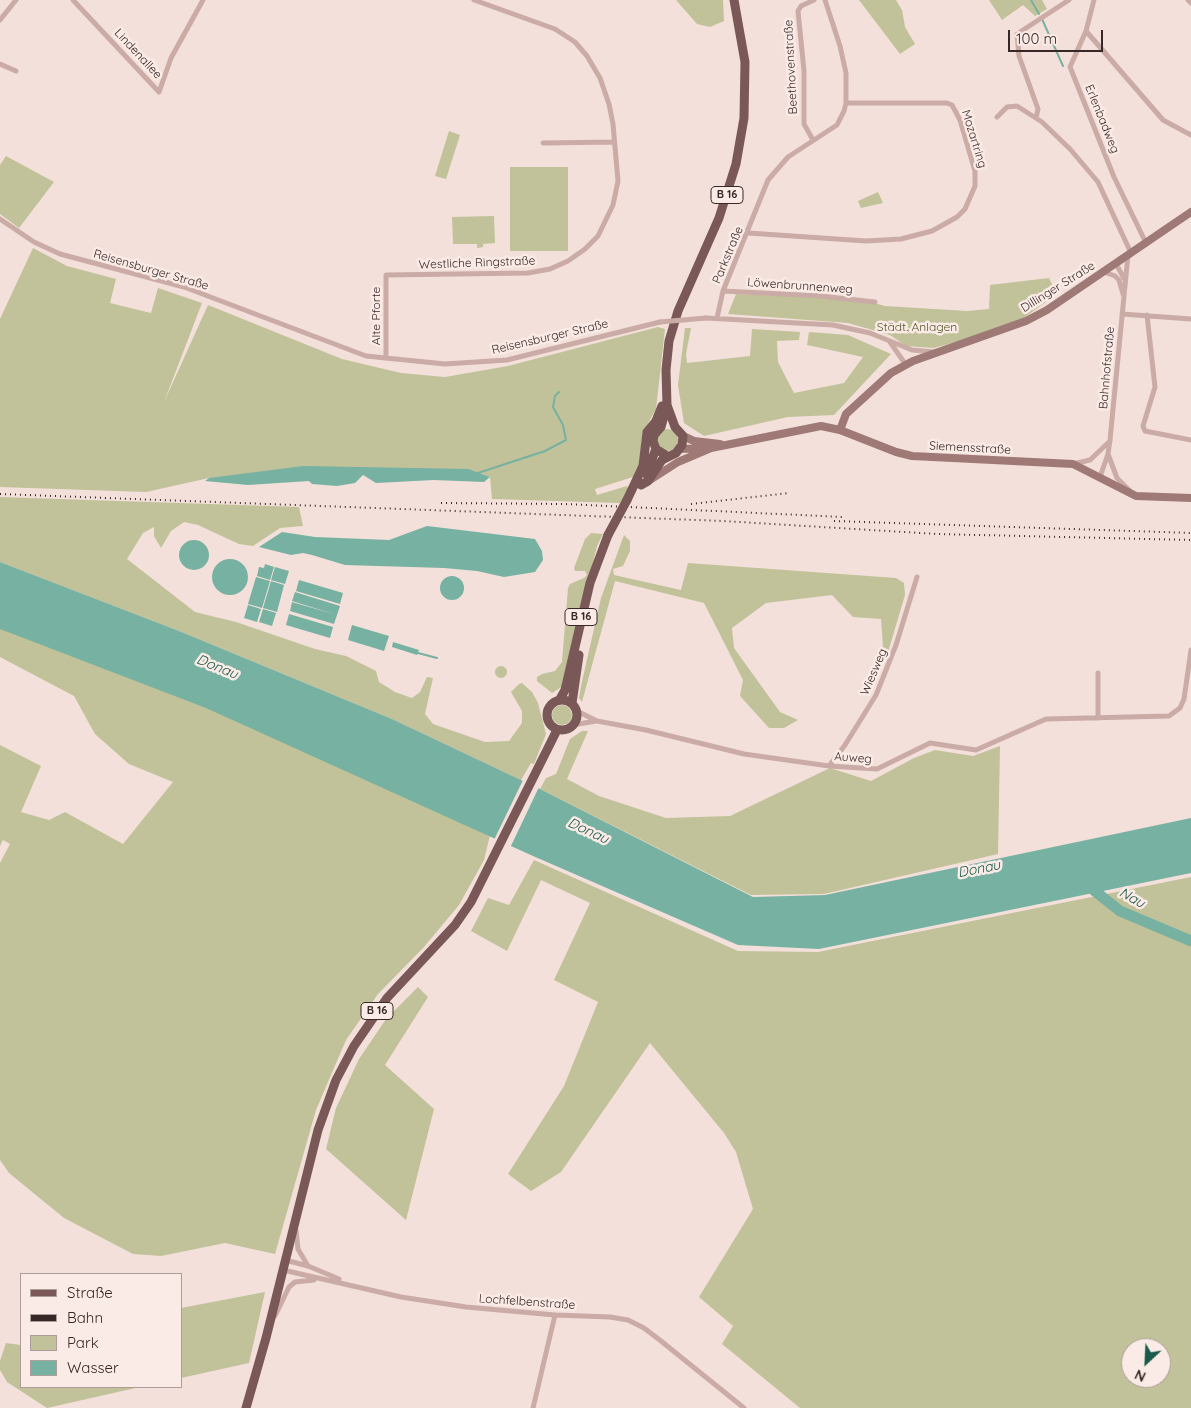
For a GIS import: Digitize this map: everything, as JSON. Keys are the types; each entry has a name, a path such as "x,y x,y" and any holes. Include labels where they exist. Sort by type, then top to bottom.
{"main road":[{"name":"B 16","path":"642,482 656,449 654,435 661,427 667,404 669,341 678,311 719,218 736,164 744,118 744,62 734,0"},
{"name":"Dillinger Straße","path":"840,430 846,414 892,373 906,365 939,352 1026,321 1047,310 1191,212"},
{"name":"B 16","path":"642,482 647,432 660,412 667,382"},
{"name":"B 16","path":"667,404 675,427 682,436"},
{"path":"730,445 701,442 682,436 680,449 730,445 810,427 821,426 840,430"},
{"path":"661,427 675,427"},
{"name":"Siemensstraße","path":"840,430 896,452 912,456 1073,464 1136,496"},
{"path":"642,482 678,462 711,448"},
{"path":"656,449 667,456"},
{"name":"B 16","path":"568,678 583,608 611,536 629,500 642,482 667,456 680,449"},
{"path":"1136,496 1191,498"},
{"name":"B 16","path":"560,699 578,655 596,581 611,536"},
{"path":"574,707 560,699 552,703 546,714 550,725 557,730 566,730 573,725 577,716 574,707 578,655"},
{"name":"B 16","path":"246,1408 266,1338 318,1130 336,1080 350,1053 387,998 455,925 471,902 557,730"}],"street":[{"path":"0,20 16,0"},
{"name":"Lindenallee","path":"74,0 160,92 171,58 203,0"},
{"name":"Westliche Ringstraße","path":"386,275 528,273 550,269 568,262 598,236 613,205 618,181 609,104 600,78 588,56 575,42 555,29 474,0"},
{"name":"Beethovenstraße","path":"813,140 804,124 804,70 798,11 801,6 814,0"},
{"name":"Parkstraße","path":"717,318 723,292 768,180 788,157 837,125 846,103 846,73 840,46 825,0"},
{"path":"1036,118 1038,109 1019,56 1017,34 1038,18 1069,0"},
{"name":"Erlenbadweg","path":"1094,0 1086,31 1070,66 1114,177 1146,243"},
{"path":"1188,0 1191,4"},
{"path":"1086,31 1164,120 1191,135"},
{"path":"0,64 16,70"},
{"name":"Mozartring","path":"748,232 886,240 925,233 952,220 968,205 974,186 975,170 960,120 952,105 947,103 846,103"},
{"path":"997,117 1007,107 1012,105 1023,109 1036,118 1070,149 1098,182 1130,254"},
{"path":"542,143 614,142"},
{"name":"Reisensburger Straße","path":"0,219 49,250 91,264 184,287 366,356 445,364 507,360 660,322 706,318 833,325 859,330 912,350 939,352"},
{"name":"Bahnhofstraße","path":"1100,477 1108,454 1110,440 1125,281 1130,254"},
{"path":"1116,264 1125,281"},
{"path":"1104,272 1119,280 1124,297"},
{"name":"Alte Pforte","path":"386,275 386,358"},
{"name":"Löwenbrunnenweg","path":"723,292 821,296 875,302"},
{"path":"1122,314 1191,318"},
{"path":"1147,314 1155,387 1144,426 1145,431 1191,440"},
{"path":"890,342 906,365"},
{"path":"1073,464 1090,460 1110,440"},
{"name":"Bahnhofstraße","path":"1108,454 1117,478 1136,496"},
{"name":"Wiesweg","path":"828,766 845,745 876,695 896,646 917,576"},
{"name":"Auweg","path":"573,725 597,721 646,730 744,754 828,766 877,769 930,743 976,750 1046,720 1169,716 1177,711 1184,699 1191,650"},
{"path":"1098,673 1098,718"},
{"name":"Auweg","path":"574,707 597,721"},
{"path":"296,1216 298,1249 308,1266"},
{"path":"284,1260 308,1266 346,1283"},
{"name":"Lochfelbenstraße","path":"283,1270 401,1297 439,1303 555,1315 610,1317 628,1320 644,1328 744,1408"},
{"path":"266,1338 289,1288 304,1280 327,1279"},
{"path":"532,1408 555,1315"}],"green space":[{"path":"676,0 723,0 724,21 710,27 697,24"},
{"path":"859,0 896,0 902,10 905,27 915,44 900,54"},
{"path":"989,0 1042,0 1047,9 1035,16 1023,5 1002,20"},
{"path":"449,131 460,135 446,179 435,176"},
{"path":"6,156 54,182 19,228 0,214 0,165"},
{"path":"510,167 568,167 568,251 510,251"},
{"path":"878,192 883,203 861,208 858,201"},
{"path":"494,216 495,243 483,244 483,247 477,248 477,244 453,244 452,217"},
{"path":"33,248 67,266 116,279 110,303 151,313 158,288 202,303 164,402 208,305 342,359 401,373 445,377 508,366 658,327 665,329 656,409 642,434 641,459 636,476 595,489 597,495 627,486 629,491 620,503 492,499 490,477 469,469 209,478 146,492 0,487 0,319"},
{"name":"Städt. Anlagen","path":"1049,278 1057,294 1021,320 981,335 934,348 906,346 890,335 848,323 728,314 736,294 859,299 885,306 967,311 989,309 990,285"},
{"path":"685,328 691,328 686,354 687,363 750,356 752,329 800,332 799,340 777,341 778,362 794,393 844,383 863,357 807,345 809,332 848,335 891,354 834,415 788,417 704,436 684,423 678,385"},
{"path":"667,429 677,436 678,440 671,450 667,451 657,444 656,440 663,430"},
{"path":"0,497 299,507 303,526 280,528 253,546 239,544 198,525 184,522 171,531 161,548 154,536 154,527 143,533 127,559 195,612 236,622 315,649 346,656 376,671 379,682 395,692 412,698 420,692 427,677 433,678 425,714 433,724 485,742 509,741 522,723 522,711 511,692 522,683 532,692 538,703 546,734 534,764 531,763 521,780 392,719 179,631 0,562"},
{"path":"591,533 603,534 597,546 563,686 552,693 537,681 537,677 555,671 562,662 568,588 570,584 587,575 585,571 575,571 574,568 585,539"},
{"path":"624,535 630,541 630,551 623,566 613,569 614,575 681,590 688,563 896,578 904,583 905,595 888,652 883,647 881,619 853,617 832,595 766,603 732,628 734,648 780,712 798,720 784,728 769,728 740,696 743,680 704,603 615,581 582,702 579,698 581,686 601,598"},
{"path":"0,628 206,707 490,835 484,860 459,905 424,947 378,994 346,1040 316,1110 275,1254 225,1243 161,1256 133,1254 64,1218 9,1173 0,1160 0,863 10,844 3,840 0,846 0,745 41,766 21,812 49,820 65,812 123,844 173,782 129,764 95,734 74,696 0,657"},
{"path":"501,666 507,672 501,678 495,672"},
{"path":"562,705 569,708 572,715 569,722 562,725 555,722 552,715 555,708"},
{"path":"582,731 588,731 567,779 599,796 666,818 730,816 830,768 871,781 914,758 935,750 973,756 1000,746 998,854 824,894 751,895 540,789 546,778 556,774 570,739"},
{"path":"534,860 738,951 818,952 1191,877 1191,1408 800,1408 722,1344 733,1326 699,1297 753,1209 736,1152 724,1133 650,1043 561,1172 531,1191 508,1174 564,1086 598,1002 554,980 590,903 541,880 507,951 471,931 488,898 509,905"},
{"path":"418,987 428,997 385,1065 434,1109 406,1220 326,1149 336,1108 359,1059 386,1019"},
{"path":"265,1292 249,1363 182,1378 182,1308"},
{"path":"6,1343 20,1345 20,1388 136,1388 47,1408 7,1382 0,1370 0,1361"}],"water":[{"path":"303,466 469,469 490,477 484,482 434,480 376,483 363,475 355,483 337,486 312,484 309,481 248,485 205,481 209,478"},
{"path":"427,526 535,539 542,551 543,560 535,572 504,577 477,571 444,568 345,565 303,553 291,555 259,547 282,532 315,537 389,540"},
{"path":"194,540 205,544 209,555 205,566 194,570 183,566 179,555 183,544"},
{"path":"230,559 242,565 248,577 242,589 230,595 218,589 212,577 218,565"},
{"name":"Donau","path":"0,562 179,631 392,719 540,789 753,897 825,895 1191,818 1191,873 819,949 738,945 533,856 206,708 0,629"},
{"path":"265,564 274,567 270,580 257,576 259,567 264,568"},
{"path":"275,567 289,571 285,584 271,580"},
{"path":"452,576 461,579 464,588 461,597 452,600 443,597 440,588 443,579"},
{"path":"256,577 270,581 262,608 248,604"},
{"path":"299,580 343,593 340,604 296,591"},
{"path":"271,581 284,585 277,612 263,608"},
{"path":"295,592 340,606 337,615 292,601"},
{"path":"292,602 337,615 334,624 290,611"},
{"path":"248,605 261,609 257,622 244,618"},
{"path":"263,609 276,613 272,626 259,622"},
{"path":"289,614 333,627 330,638 286,625"},
{"path":"352,625 389,636 384,651 348,640"},
{"path":"393,642 419,650 417,655 392,647"}],"pier":[{"path":"524,778 540,785 510,848 494,840"}],"waterway":[{"path":"1031,0 1039,14"},
{"path":"1042,19 1063,66"},
{"path":"478,473 545,451 566,440 563,425 553,407 555,396 559,392"},
{"path":"418,653 437,658"},
{"name":"Nau","path":"1086,884 1120,911 1191,941"}],"railway":[{"path":"691,504 789,493"},
{"path":"0,494 723,521 937,534 1191,540"},
{"path":"441,503 564,504 843,517"},
{"path":"834,521 1191,533"}]}
